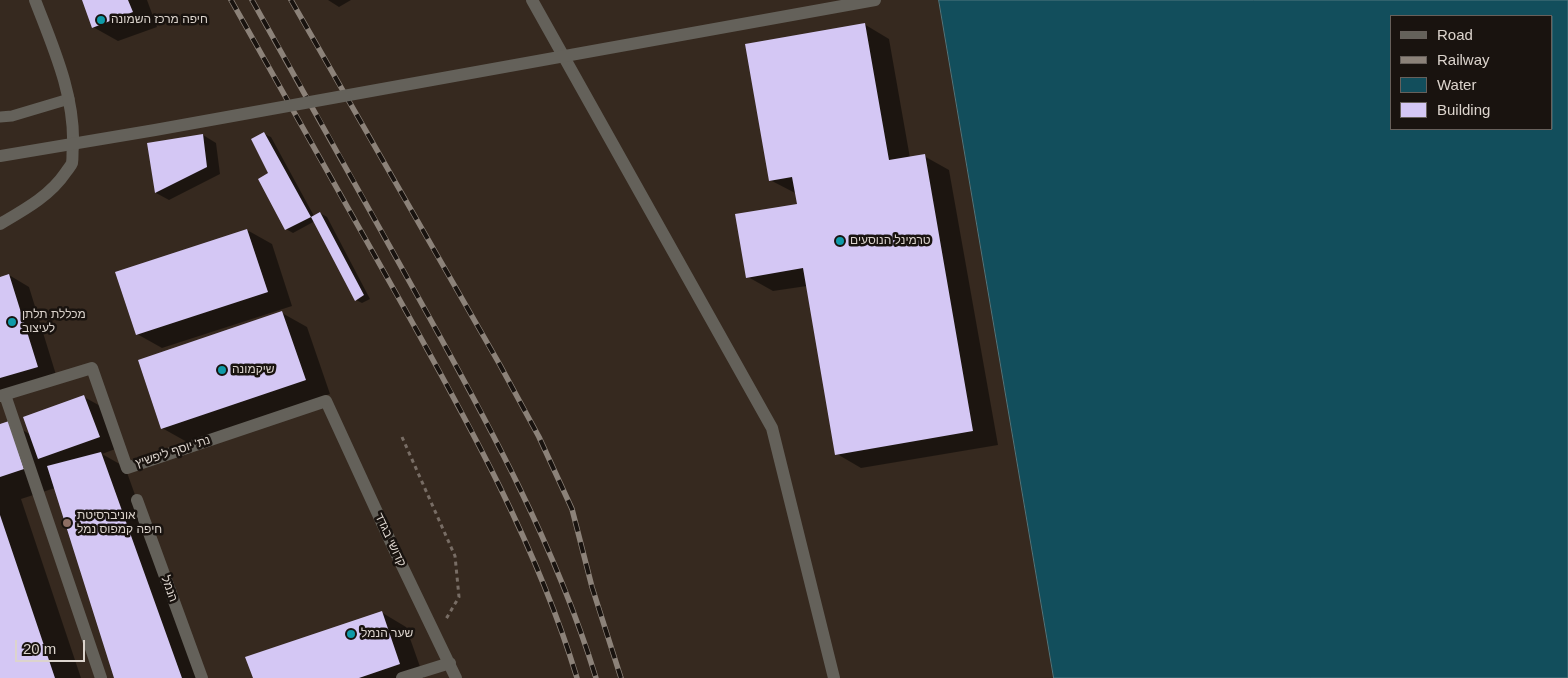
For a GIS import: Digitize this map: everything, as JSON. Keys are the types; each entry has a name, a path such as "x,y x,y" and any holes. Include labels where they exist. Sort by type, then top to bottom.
{"street":[{"path":"0,224 43,196 60,180 72,163 73,137 69,99 63,75 34,0"},
{"path":"532,0 772,428 834,678"},
{"path":"0,156 155,130 875,0"},
{"name":"נת' יוסף ליפשיץ","path":"2,395 92,368 126,468 326,401"},
{"path":"2,395 101,678"},
{"name":"קדושי בגדד","path":"326,401 456,678"},
{"name":"הנמל","path":"137,500 202,678"},
{"path":"402,678 450,663"}],"lane":[{"path":"0,117 12,116 69,99"}],"path":[{"path":"402,437 455,556 459,597 448,617 434,630"}],"water":[{"path":"939,0 1568,0 1568,678 1054,678"}],"building":[{"name":"חיפה מרכז השמונה","path":"82,0 128,0 133,12 92,28"},
{"name":"טרמינל הנוסעים","path":"865,23 889,160 925,154 973,431 835,455 803,268 746,278 735,214 797,204 792,177 769,181 745,44"},
{"path":"264,132 311,217 285,230 258,179 268,173 251,139"},
{"path":"203,134 207,167 155,193 147,143"},
{"path":"320,212 364,295 355,301 311,217"},
{"path":"247,229 268,292 136,335 115,272"},
{"name":"מכללת תלתן לעיצוב","path":"9,274 38,367 0,378 0,277"},
{"name":"שיקמונה","path":"282,311 306,380 161,429 138,360"},
{"path":"84,395 100,437 38,459 23,417"},
{"path":"9,421 24,469 0,477 0,424"},
{"path":"101,452 182,678 114,678 47,466"},
{"path":"0,515 55,678 0,678"},
{"name":"שער הנמל","path":"382,611 400,664 359,678 253,678 245,657"}],"railway":[{"path":"231,0 452,394 500,486 542,581 561,629 577,678"},
{"path":"252,0 443,343 517,483 560,579 596,678"},
{"path":"291,0 500,365 539,437 572,509 592,587 621,678"}],"place":[{"name":"חיפה מרכז השמונה","path":"101,20"},
{"name":"טרמינל הנוסעים","path":"840,241"},
{"name":"מכללת תלתן לעיצוב","path":"12,322"},
{"name":"שיקמונה","path":"222,370"},
{"name":"אוניברסיטת חיפה קמפוס נמל","path":"67,523"},
{"name":"שער הנמל","path":"351,634"}]}
